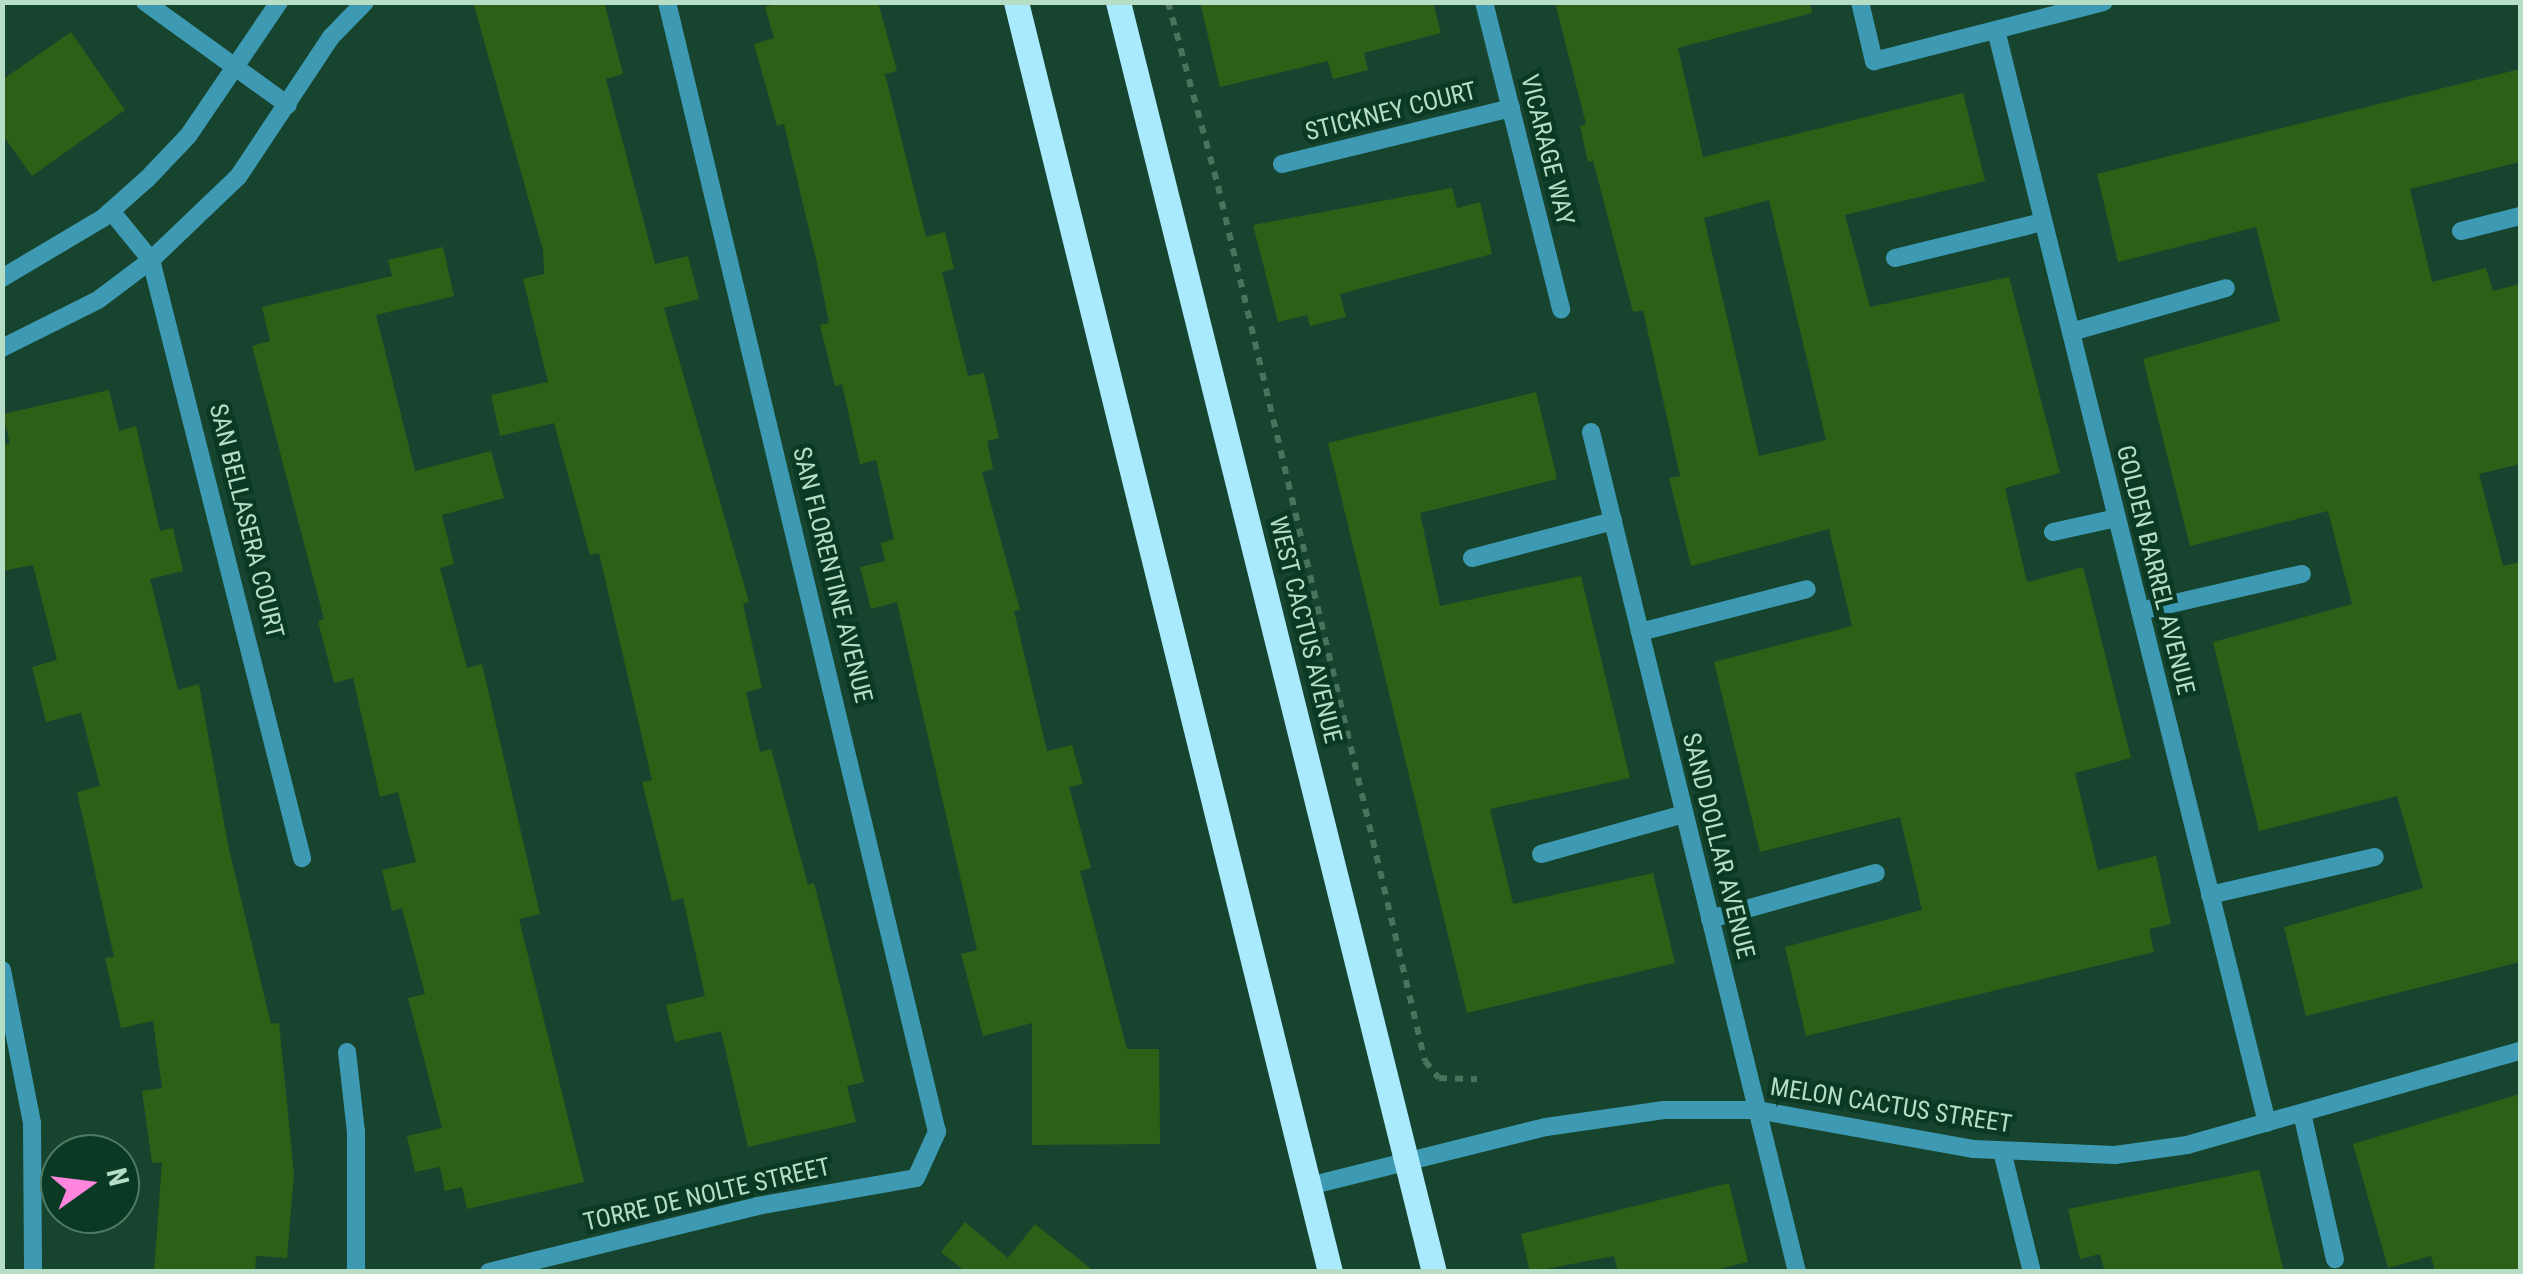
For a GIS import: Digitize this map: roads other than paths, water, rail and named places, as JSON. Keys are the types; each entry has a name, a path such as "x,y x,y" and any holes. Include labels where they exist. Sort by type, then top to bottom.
{"main road":[{"path":"1016,2 1330,1272"},
{"name":"WEST CACTUS AVENUE","path":"1118,2 1434,1272"}],"street":[{"path":"144,2 288,105"},
{"path":"2,278 110,211 188,136 236,71 279,2"},
{"path":"2,348 98,300 152,260 238,177 331,37 365,2"},
{"name":"SAN FLORENTINE AVENUE","path":"667,2 934,1096 937,1132 929,1160"},
{"name":"VICARAGE WAY","path":"1484,2 1561,310"},
{"path":"1860,2 1874,61 2104,2"},
{"name":"GOLDEN BARREL AVENUE","path":"1996,30 2266,1123"},
{"name":"STICKNEY COURT","path":"1282,164 1511,108"},
{"name":"SAN BELLASERA COURT","path":"110,211 152,260 302,858"},
{"path":"2461,231 2520,216"},
{"path":"1895,258 2044,222"},
{"path":"2071,332 2226,288"},
{"name":"SAND DOLLAR AVENUE","path":"1591,432 1796,1272"},
{"path":"2054,532 2116,518"},
{"path":"1472,558 1613,521"},
{"path":"2140,612 2302,574"},
{"path":"1640,632 1806,590"},
{"path":"1541,854 1684,814"},
{"path":"2210,895 2375,856"},
{"path":"1710,918 1876,873"},
{"path":"2,970 32,1123 33,1272"},
{"path":"347,1052 356,1132 356,1272"},
{"name":"MELON CACTUS STREET","path":"1309,1186 1611,1115 1757,1110 2002,1151 2115,1155 2266,1123 2520,1052"},
{"path":"2302,1113 2335,1259"},
{"path":"2002,1151 2032,1272"},
{"name":"TORRE DE NOLTE STREET","path":"488,1272 757,1206 916,1178 929,1160"}]}
